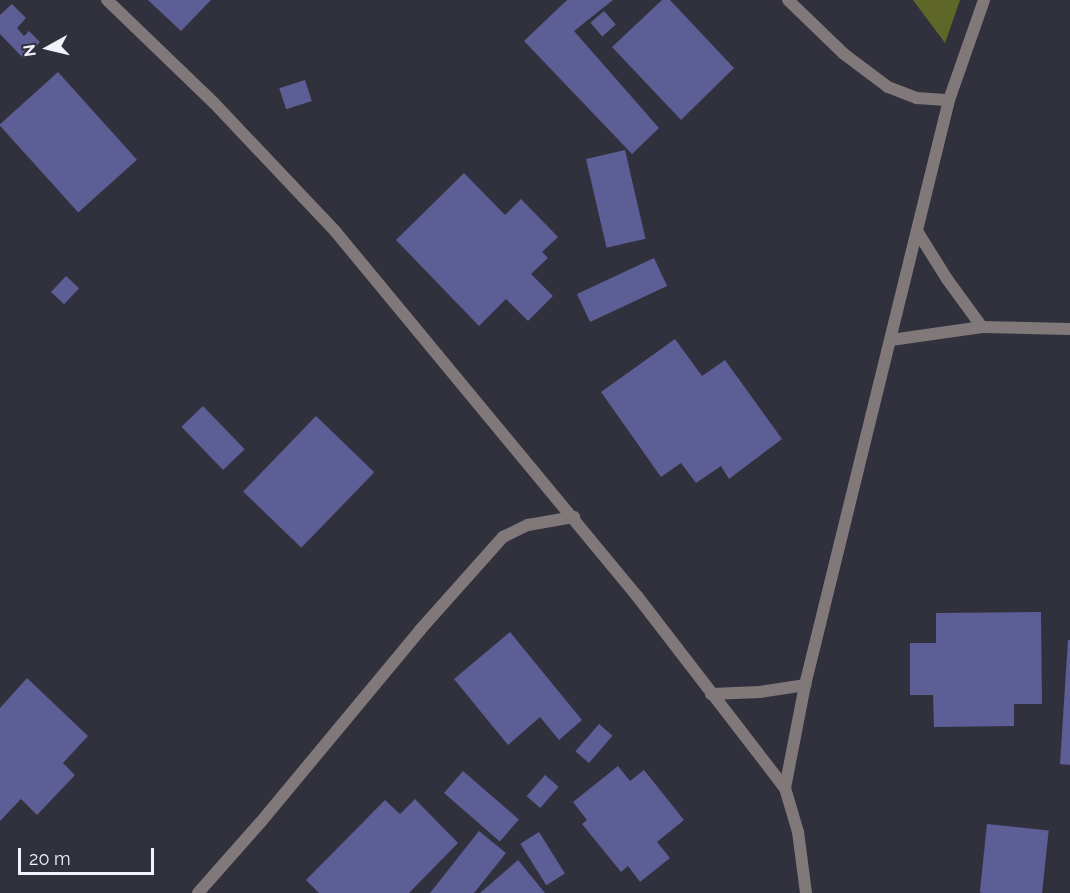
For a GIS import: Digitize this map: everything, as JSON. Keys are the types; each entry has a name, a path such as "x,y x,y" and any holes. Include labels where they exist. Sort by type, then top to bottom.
{"street":[{"path":"107,0 214,103 335,231 574,517 785,788 798,832 806,893"},
{"path":"788,0 844,54 888,87 918,98 949,100"},
{"path":"785,788 806,686 949,100 984,0"},
{"path":"917,231 947,279 982,327"},
{"path":"891,340 982,327 1070,329"},
{"path":"198,893 260,823 420,630 503,537 528,525 574,517"},
{"path":"711,694 760,692 806,686"}],"green space":[{"path":"913,0 960,0 945,43"}],"building":[{"path":"148,0 211,0 181,31"},
{"path":"567,0 613,0 574,31 659,128 632,154 524,41"},
{"path":"662,0 670,0 734,68 681,120 612,47"},
{"path":"12,4 26,18 17,28 24,36 29,31 40,42 24,59 0,34 0,15"},
{"path":"604,11 616,25 602,36 590,23"},
{"path":"58,72 137,160 78,213 0,126"},
{"path":"305,80 312,101 286,109 279,88"},
{"path":"625,150 645,239 606,248 586,159"},
{"path":"464,173 505,215 521,199 558,237 542,252 548,258 531,274 553,296 528,321 506,299 479,326 396,240"},
{"path":"654,258 667,286 590,322 577,294"},
{"path":"66,276 79,288 64,304 51,292"},
{"path":"675,339 702,376 725,360 782,439 729,479 721,466 696,483 681,463 661,477 601,392"},
{"path":"203,406 245,449 223,470 181,427"},
{"path":"316,416 374,472 301,548 243,492"},
{"path":"1041,612 1042,704 1014,704 1014,726 934,727 933,695 910,695 910,643 936,643 936,613"},
{"path":"510,632 582,720 559,740 540,717 508,745 454,679"},
{"path":"1068,640 1070,640 1070,765 1060,764"},
{"path":"27,678 88,736 63,763 75,775 37,815 21,799 0,821 0,708"},
{"path":"599,724 613,736 589,763 575,751"},
{"path":"618,766 630,781 644,770 684,820 657,842 670,858 640,882 628,866 621,872 582,824 587,820 573,802"},
{"path":"463,771 519,820 500,841 444,793"},
{"path":"545,775 559,787 540,808 527,796"},
{"path":"415,799 458,843 409,893 319,893 306,880 385,800 400,814"},
{"path":"987,824 1049,830 1042,893 980,893"},
{"path":"479,831 506,853 474,893 430,893"},
{"path":"539,832 565,874 546,885 520,844"},
{"path":"518,860 545,893 480,893"}]}
